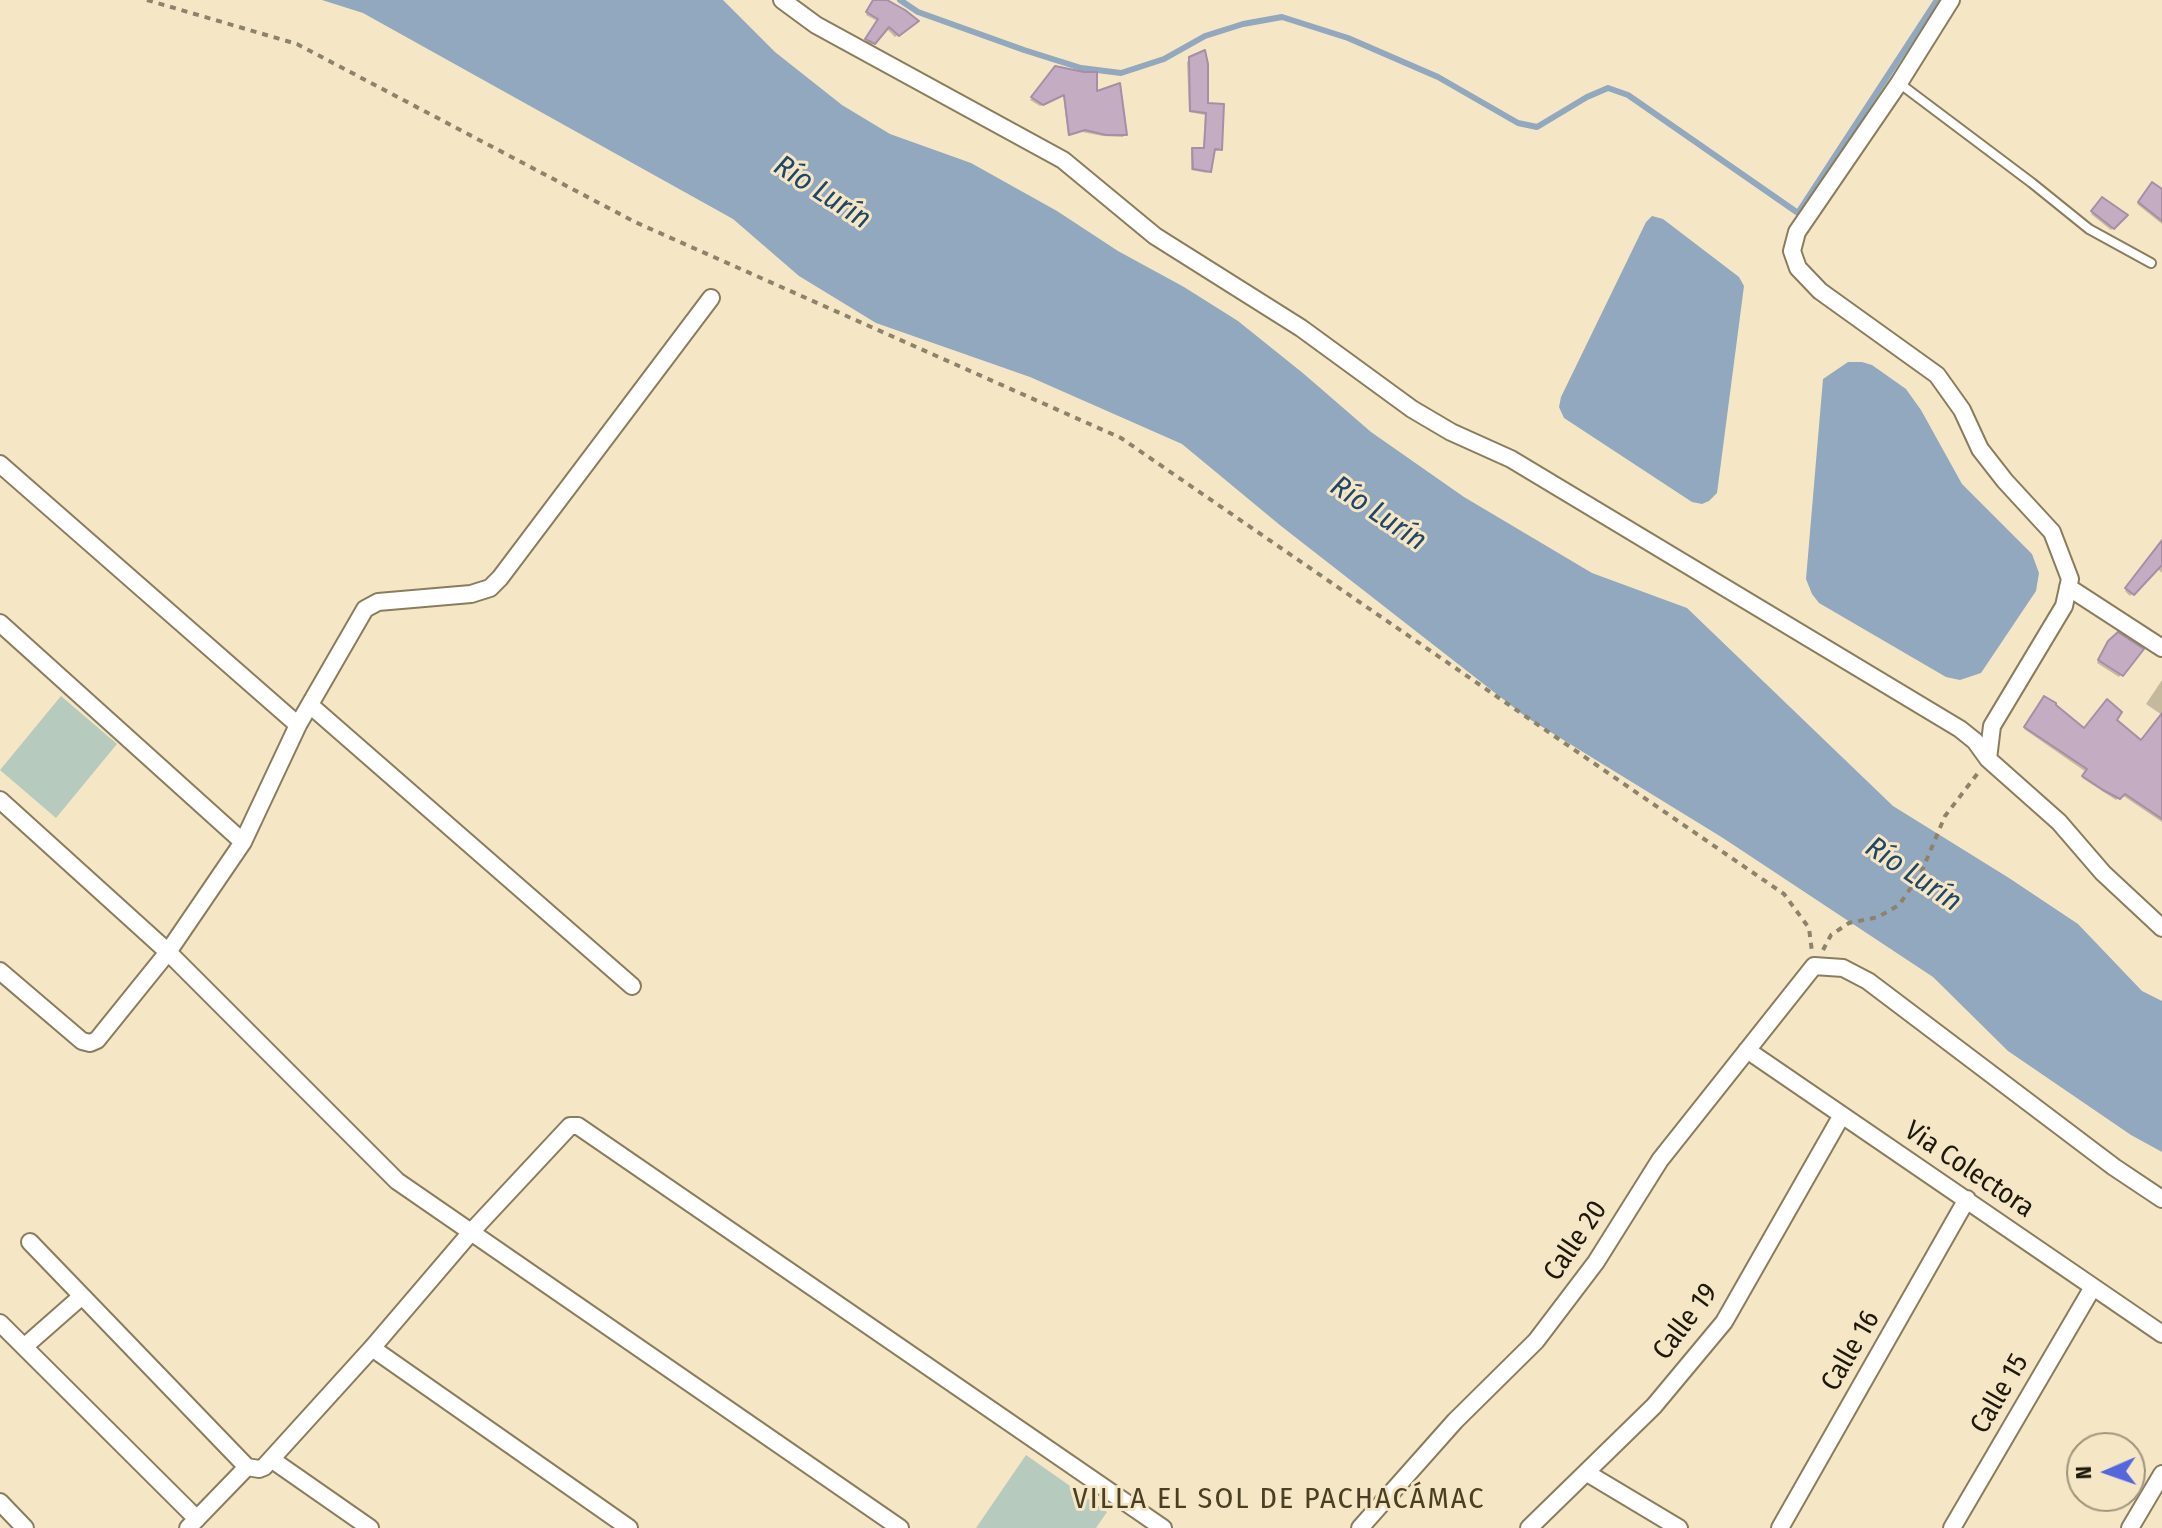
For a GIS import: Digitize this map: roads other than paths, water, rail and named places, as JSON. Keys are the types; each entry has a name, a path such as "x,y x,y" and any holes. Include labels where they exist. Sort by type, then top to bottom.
{"street":[{"path":"782,0 816,25 1063,160 1155,236 1301,328 1412,409 1451,432 1511,459 1960,729 1975,741 1988,759 2059,822 2103,873 2162,928"},
{"path":"1951,0 1899,83 1797,232 1792,251 1798,268 1820,291 1937,375 1962,410 1980,449 2052,532 2070,579 2064,606 1992,726 1988,759"},
{"path":"0,971 82,1041 90,1043 97,1040 168,952 243,842 298,725 365,609 378,602 471,594 490,588 711,298"},
{"path":"0,464 298,725"},
{"path":"2068,587 2162,648"},
{"path":"0,623 243,842"},
{"path":"310,705 632,986"},
{"path":"0,800 168,952 397,1181 900,1528"},
{"name":"Calle 20","path":"1360,1528 1455,1421 1536,1341 1596,1262 1660,1160 1814,966 1843,968 1868,981 2114,1167 2162,1199"},
{"name":"Via Colectora","path":"1747,1050 2162,1334"},
{"name":"Calle 19","path":"1529,1528 1654,1406 1724,1322 1842,1115"},
{"path":"30,1242 247,1467 259,1469 372,1348 472,1231 570,1126 578,1126 1163,1528"},
{"name":"Calle 16","path":"1780,1528 1967,1199"},
{"name":"Calle 15","path":"1952,1528 2093,1287"},
{"path":"24,1347 82,1296"},
{"path":"0,1323 192,1524 247,1467"},
{"path":"372,1348 629,1528"},
{"path":"271,1459 370,1528"},
{"path":"1587,1473 1679,1528"},
{"path":"2130,1528 2162,1474"},
{"path":"0,1502 25,1528"}],"lane":[{"path":"1899,83 2089,229 2151,263"}],"water":[{"name":"Río Lurín","path":"322,0 723,0 775,52 842,105 890,134 971,163 1184,287 1238,321 1371,432 1464,497 1592,573 1687,608 1893,806 2078,924 2142,991 2162,1001 2162,1152 2131,1135 2008,1051 1933,977 1723,838 1526,717 1281,526 1182,444 1030,377 876,323 799,276 733,219 363,13"},
{"path":"1652,216 1663,219 1739,277 1744,286 1717,493 1702,504 1692,502 1564,418 1559,407 1561,397 1646,222"},
{"path":"1848,362 1872,365 1906,389 1962,484 2032,554 2039,573 2036,591 1981,673 1960,680 1946,677 1819,603 1812,594 1806,579 1823,379"}],"waterway":[{"path":"900,0 918,12 1024,50 1081,68 1121,73 1164,59 1205,36 1243,24 1282,17 1348,38 1438,77 1518,123 1537,127 1608,88 1628,95 1798,213 1937,0"}],"district":[{"name":"VILLA EL SOL DE PACHACÁMAC","path":"1279,1500"}]}
